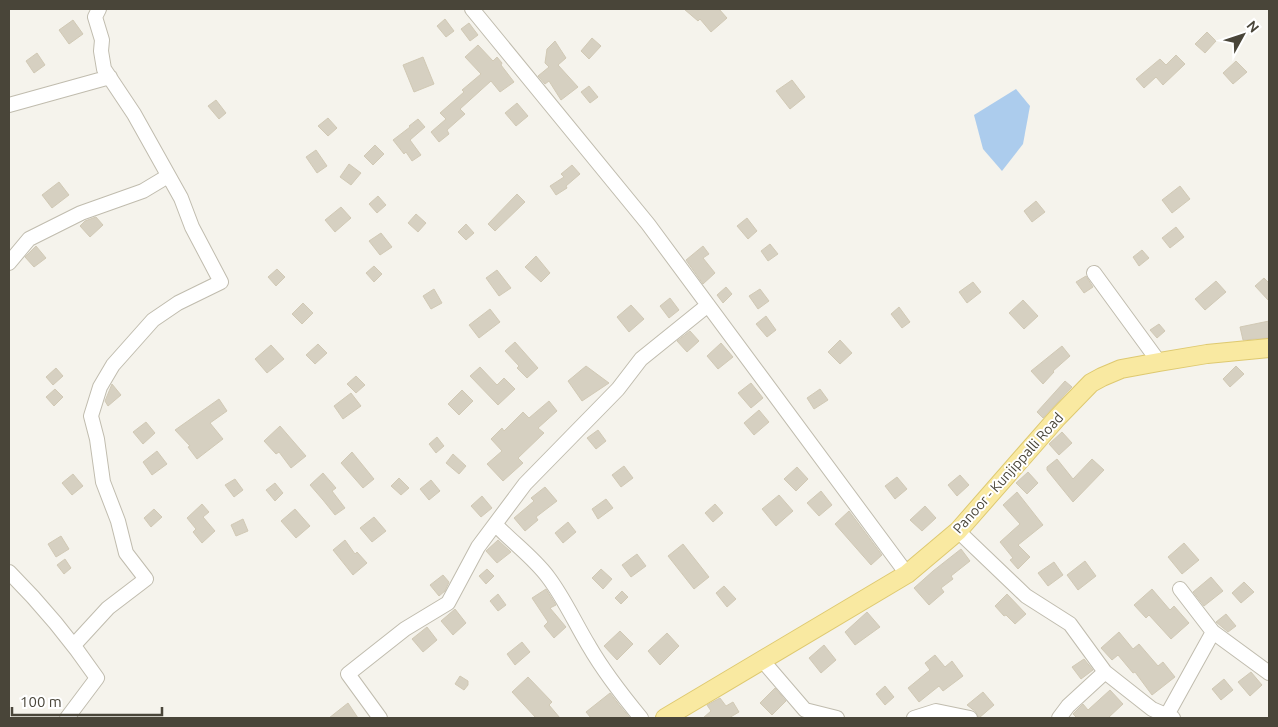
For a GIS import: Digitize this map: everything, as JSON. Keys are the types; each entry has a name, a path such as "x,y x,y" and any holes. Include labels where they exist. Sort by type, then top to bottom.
{"main road":[{"name":"Panoor - Kunjippalli Road","path":"666,718 907,574 958,531 1057,418 1091,383 1122,370 1159,362 1207,354 1269,348"}],"street":[{"path":"74,644 108,608 146,579 126,553 118,521 103,482 97,439 91,416 100,387 113,365 153,320 178,303 221,282 192,227 181,198 134,114 104,69 101,51 102,40 95,17 99,9"},
{"path":"472,9 648,224 907,574"},
{"path":"9,105 110,77"},
{"path":"9,263 29,239 80,213 143,191 168,176"},
{"path":"1094,273 1159,362"},
{"path":"380,718 348,674 405,629 448,603 478,547 525,484 618,389 641,360 708,305"},
{"path":"496,525 548,576 614,686 641,718"},
{"path":"958,531 1026,596 1070,624 1105,672 1152,709 1170,717 1213,632"},
{"path":"9,572 36,599 74,644 97,678 67,718"},
{"path":"1180,589 1213,632 1269,673"},
{"path":"762,660 805,710 837,718"},
{"path":"1059,718 1068,706 1105,672"},
{"path":"914,718 936,711 970,718"}],"water":[{"path":"1016,89 1030,106 1023,144 1002,171 983,149 974,115"}],"building":[{"path":"684,9 719,9 727,18 711,32 700,19 698,21"},
{"path":"445,19 454,31 446,37 437,26"},
{"path":"73,20 83,34 69,44 59,30"},
{"path":"469,23 478,35 470,41 461,29"},
{"path":"1207,32 1216,41 1205,53 1195,44"},
{"path":"592,38 601,46 589,59 581,51"},
{"path":"555,41 566,58 558,65 578,87 561,100 549,81 545,84 538,76 549,67 545,63 547,49"},
{"path":"478,45 493,61 497,57 514,82 500,92 491,81 460,109 465,114 447,130 449,134 439,142 431,132 446,119 440,113 464,92 462,90 481,74 465,57"},
{"path":"37,53 45,65 34,73 26,61"},
{"path":"1176,55 1185,64 1163,85 1156,77 1144,88 1136,79 1160,59 1166,65"},
{"path":"423,57 434,84 414,92 403,65"},
{"path":"1236,61 1247,72 1233,84 1223,73"},
{"path":"792,80 805,97 790,109 776,91"},
{"path":"589,86 598,97 590,103 581,92"},
{"path":"216,100 226,113 219,119 208,106"},
{"path":"517,103 528,116 516,126 505,113"},
{"path":"328,118 337,128 328,136 318,126"},
{"path":"418,119 425,127 410,140 421,155 412,161 406,152 404,154 393,140"},
{"path":"375,145 384,154 373,165 364,156"},
{"path":"316,150 327,166 317,173 306,157"},
{"path":"349,164 361,173 351,185 340,177"},
{"path":"572,165 580,174 566,186 567,188 556,195 550,186 564,177 561,174"},
{"path":"59,182 69,195 52,208 42,195"},
{"path":"1180,186 1190,199 1172,213 1162,200"},
{"path":"517,194 525,202 495,231 488,224"},
{"path":"378,196 386,205 377,213 369,204"},
{"path":"1036,201 1045,212 1032,222 1024,211"},
{"path":"341,207 351,218 335,232 325,220"},
{"path":"416,214 426,223 418,232 408,223"},
{"path":"96,217 103,225 90,237 80,226 85,221"},
{"path":"747,218 757,231 748,239 737,226"},
{"path":"466,224 474,233 466,240 458,232"},
{"path":"1176,227 1184,237 1170,248 1162,238"},
{"path":"381,233 392,247 380,255 369,241"},
{"path":"770,244 778,254 768,261 761,251"},
{"path":"36,246 46,258 34,267 25,257"},
{"path":"703,246 709,254 703,258 715,273 703,284 686,260"},
{"path":"1142,250 1149,258 1139,266 1133,257"},
{"path":"536,256 550,273 541,282 525,267"},
{"path":"374,266 382,274 374,282 366,273"},
{"path":"277,269 285,277 276,286 268,277"},
{"path":"497,270 511,288 499,296 486,278"},
{"path":"1086,276 1093,287 1084,293 1076,282"},
{"path":"1264,278 1269,283 1269,301 1255,286"},
{"path":"1216,281 1226,292 1205,310 1195,299"},
{"path":"973,282 981,292 967,303 959,292"},
{"path":"726,287 732,294 723,303 717,295"},
{"path":"434,289 442,303 431,309 423,296"},
{"path":"760,289 769,301 758,309 749,296"},
{"path":"670,298 679,310 669,318 660,306"},
{"path":"1023,300 1038,316 1024,329 1009,313"},
{"path":"303,303 313,313 302,324 292,314"},
{"path":"631,305 644,319 629,332 617,317"},
{"path":"899,307 910,322 902,328 891,314"},
{"path":"490,309 500,322 479,338 469,325"},
{"path":"766,316 776,330 767,337 756,324"},
{"path":"1269,321 1269,338 1243,340 1240,327"},
{"path":"1159,324 1165,331 1157,338 1150,330"},
{"path":"690,331 699,341 687,352 677,341"},
{"path":"840,340 852,353 840,364 828,352"},
{"path":"515,342 538,368 527,378 505,351"},
{"path":"721,343 733,357 718,369 707,356"},
{"path":"318,344 327,353 315,364 306,355"},
{"path":"271,345 284,359 267,373 255,359"},
{"path":"1062,346 1070,356 1053,371 1043,384 1031,371"},
{"path":"586,366 609,383 582,401 568,381"},
{"path":"1236,366 1244,374 1230,387 1223,379"},
{"path":"480,367 497,385 504,378 515,389 498,405 470,376"},
{"path":"56,368 63,376 53,385 46,377"},
{"path":"356,376 365,385 356,393 347,384"},
{"path":"1065,381 1072,387 1043,418 1037,412"},
{"path":"751,383 763,398 751,408 738,393"},
{"path":"112,384 121,395 108,406 105,401"},
{"path":"55,389 63,397 54,406 46,397"},
{"path":"820,389 828,400 814,409 807,398"},
{"path":"462,390 473,401 459,415 448,404"},
{"path":"351,393 361,406 343,419 334,406"},
{"path":"219,399 227,411 210,423 223,439 197,459 188,447 190,446 175,430"},
{"path":"549,401 557,411 538,428 544,433 518,458 523,463 503,481 487,464 502,451 491,439 502,428 504,431 523,412 529,418"},
{"path":"759,410 769,422 754,435 744,423"},
{"path":"146,422 155,433 143,444 133,432"},
{"path":"280,426 306,456 291,468 279,452 276,454 264,441"},
{"path":"598,430 606,441 596,449 587,438"},
{"path":"1062,432 1072,443 1059,455 1049,444"},
{"path":"437,437 444,446 436,453 429,444"},
{"path":"157,451 167,464 152,475 143,462"},
{"path":"352,452 374,479 363,488 341,463"},
{"path":"453,454 466,466 459,474 446,463"},
{"path":"1057,459 1073,479 1092,459 1104,470 1073,502 1047,470 1047,467"},
{"path":"624,466 633,478 621,487 612,475"},
{"path":"797,467 808,479 796,491 784,479"},
{"path":"1028,472 1038,483 1027,494 1016,483"},
{"path":"323,473 336,488 332,491 345,508 335,515 310,485"},
{"path":"73,474 83,486 72,495 62,483"},
{"path":"960,475 969,485 957,496 948,485"},
{"path":"897,477 907,489 895,499 885,486"},
{"path":"399,478 409,488 401,495 391,486"},
{"path":"235,479 243,490 234,497 225,485"},
{"path":"431,480 440,491 429,500 420,489"},
{"path":"275,483 283,493 275,501 266,490"},
{"path":"545,487 557,501 536,517 538,520 525,531 514,518 534,501 531,498"},
{"path":"821,491 832,505 819,516 807,503"},
{"path":"1017,492 1043,525 1018,545 1030,557 1018,569 1010,560 1013,558 1000,542 1020,524 1003,505"},
{"path":"779,495 793,511 776,526 762,509"},
{"path":"482,496 492,508 481,517 471,506"},
{"path":"606,499 613,508 598,519 592,509"},
{"path":"202,504 209,512 203,517 215,531 202,543 193,532 196,529 187,518"},
{"path":"715,504 723,513 713,522 705,513"},
{"path":"925,506 936,518 922,531 910,520"},
{"path":"154,509 162,517 151,527 144,518"},
{"path":"295,509 310,526 296,538 281,521"},
{"path":"849,511 882,555 871,565 835,524"},
{"path":"374,517 386,531 372,542 360,528"},
{"path":"243,519 248,531 236,536 231,525"},
{"path":"568,522 576,532 563,543 555,533"},
{"path":"61,536 69,549 56,557 48,544"},
{"path":"345,540 355,554 357,552 367,563 353,575 333,550"},
{"path":"498,540 511,552 497,563 486,551"},
{"path":"1184,543 1199,560 1182,574 1168,557"},
{"path":"683,544 709,577 694,589 668,556"},
{"path":"961,549 970,561 951,576 953,579 941,588 944,592 929,605 914,588"},
{"path":"637,554 646,566 631,577 622,565"},
{"path":"65,559 71,568 64,574 57,565"},
{"path":"1085,561 1096,576 1078,590 1067,575"},
{"path":"1054,562 1063,575 1048,586 1038,573"},
{"path":"487,569 494,576 486,584 479,576"},
{"path":"601,569 612,579 603,589 592,578"},
{"path":"443,575 449,582 445,591 439,596 430,585"},
{"path":"1211,577 1223,591 1204,606 1193,592"},
{"path":"1244,582 1254,592 1241,603 1232,593"},
{"path":"724,586 736,599 727,607 716,593"},
{"path":"546,589 556,605 550,608 566,627 554,638 544,626 548,622 532,598"},
{"path":"1152,589 1170,610 1174,606 1189,623 1171,639 1149,615 1146,618 1134,605"},
{"path":"622,591 628,597 621,604 615,598"},
{"path":"498,594 506,605 498,611 490,601"},
{"path":"1007,594 1026,614 1015,624 995,606"},
{"path":"455,609 466,623 453,635 441,621"},
{"path":"867,612 880,627 855,645 845,632"},
{"path":"1226,614 1236,626 1228,632 1216,622"},
{"path":"427,627 437,640 423,652 412,639"},
{"path":"620,631 633,644 617,660 604,646"},
{"path":"1119,632 1133,649 1139,644 1158,666 1163,662 1175,677 1152,695 1135,672 1133,673 1118,655 1112,660 1101,648"},
{"path":"667,633 679,646 660,665 648,651"},
{"path":"522,642 530,652 515,665 507,654"},
{"path":"824,645 836,660 821,673 809,658"},
{"path":"935,655 945,667 952,661 963,676 943,691 939,686 919,702 908,688 930,670 925,663"},
{"path":"1084,659 1093,670 1081,679 1072,667"},
{"path":"1251,672 1262,685 1250,696 1238,682"},
{"path":"460,676 468,681 468,685 464,690 455,684"},
{"path":"528,677 552,702 549,705 560,718 536,718 512,692"},
{"path":"1224,679 1233,690 1221,700 1212,689"},
{"path":"885,686 894,697 885,705 876,694"},
{"path":"775,688 786,701 772,715 760,703"},
{"path":"1110,690 1123,704 1108,718 1077,718 1073,714 1083,704 1088,710"},
{"path":"983,692 994,705 979,718 976,712 967,705"},
{"path":"610,693 630,718 591,718 586,712"},
{"path":"720,698 726,706 733,702 739,712 729,718 703,718 711,711 707,705"},
{"path":"348,703 358,718 329,718"}]}
